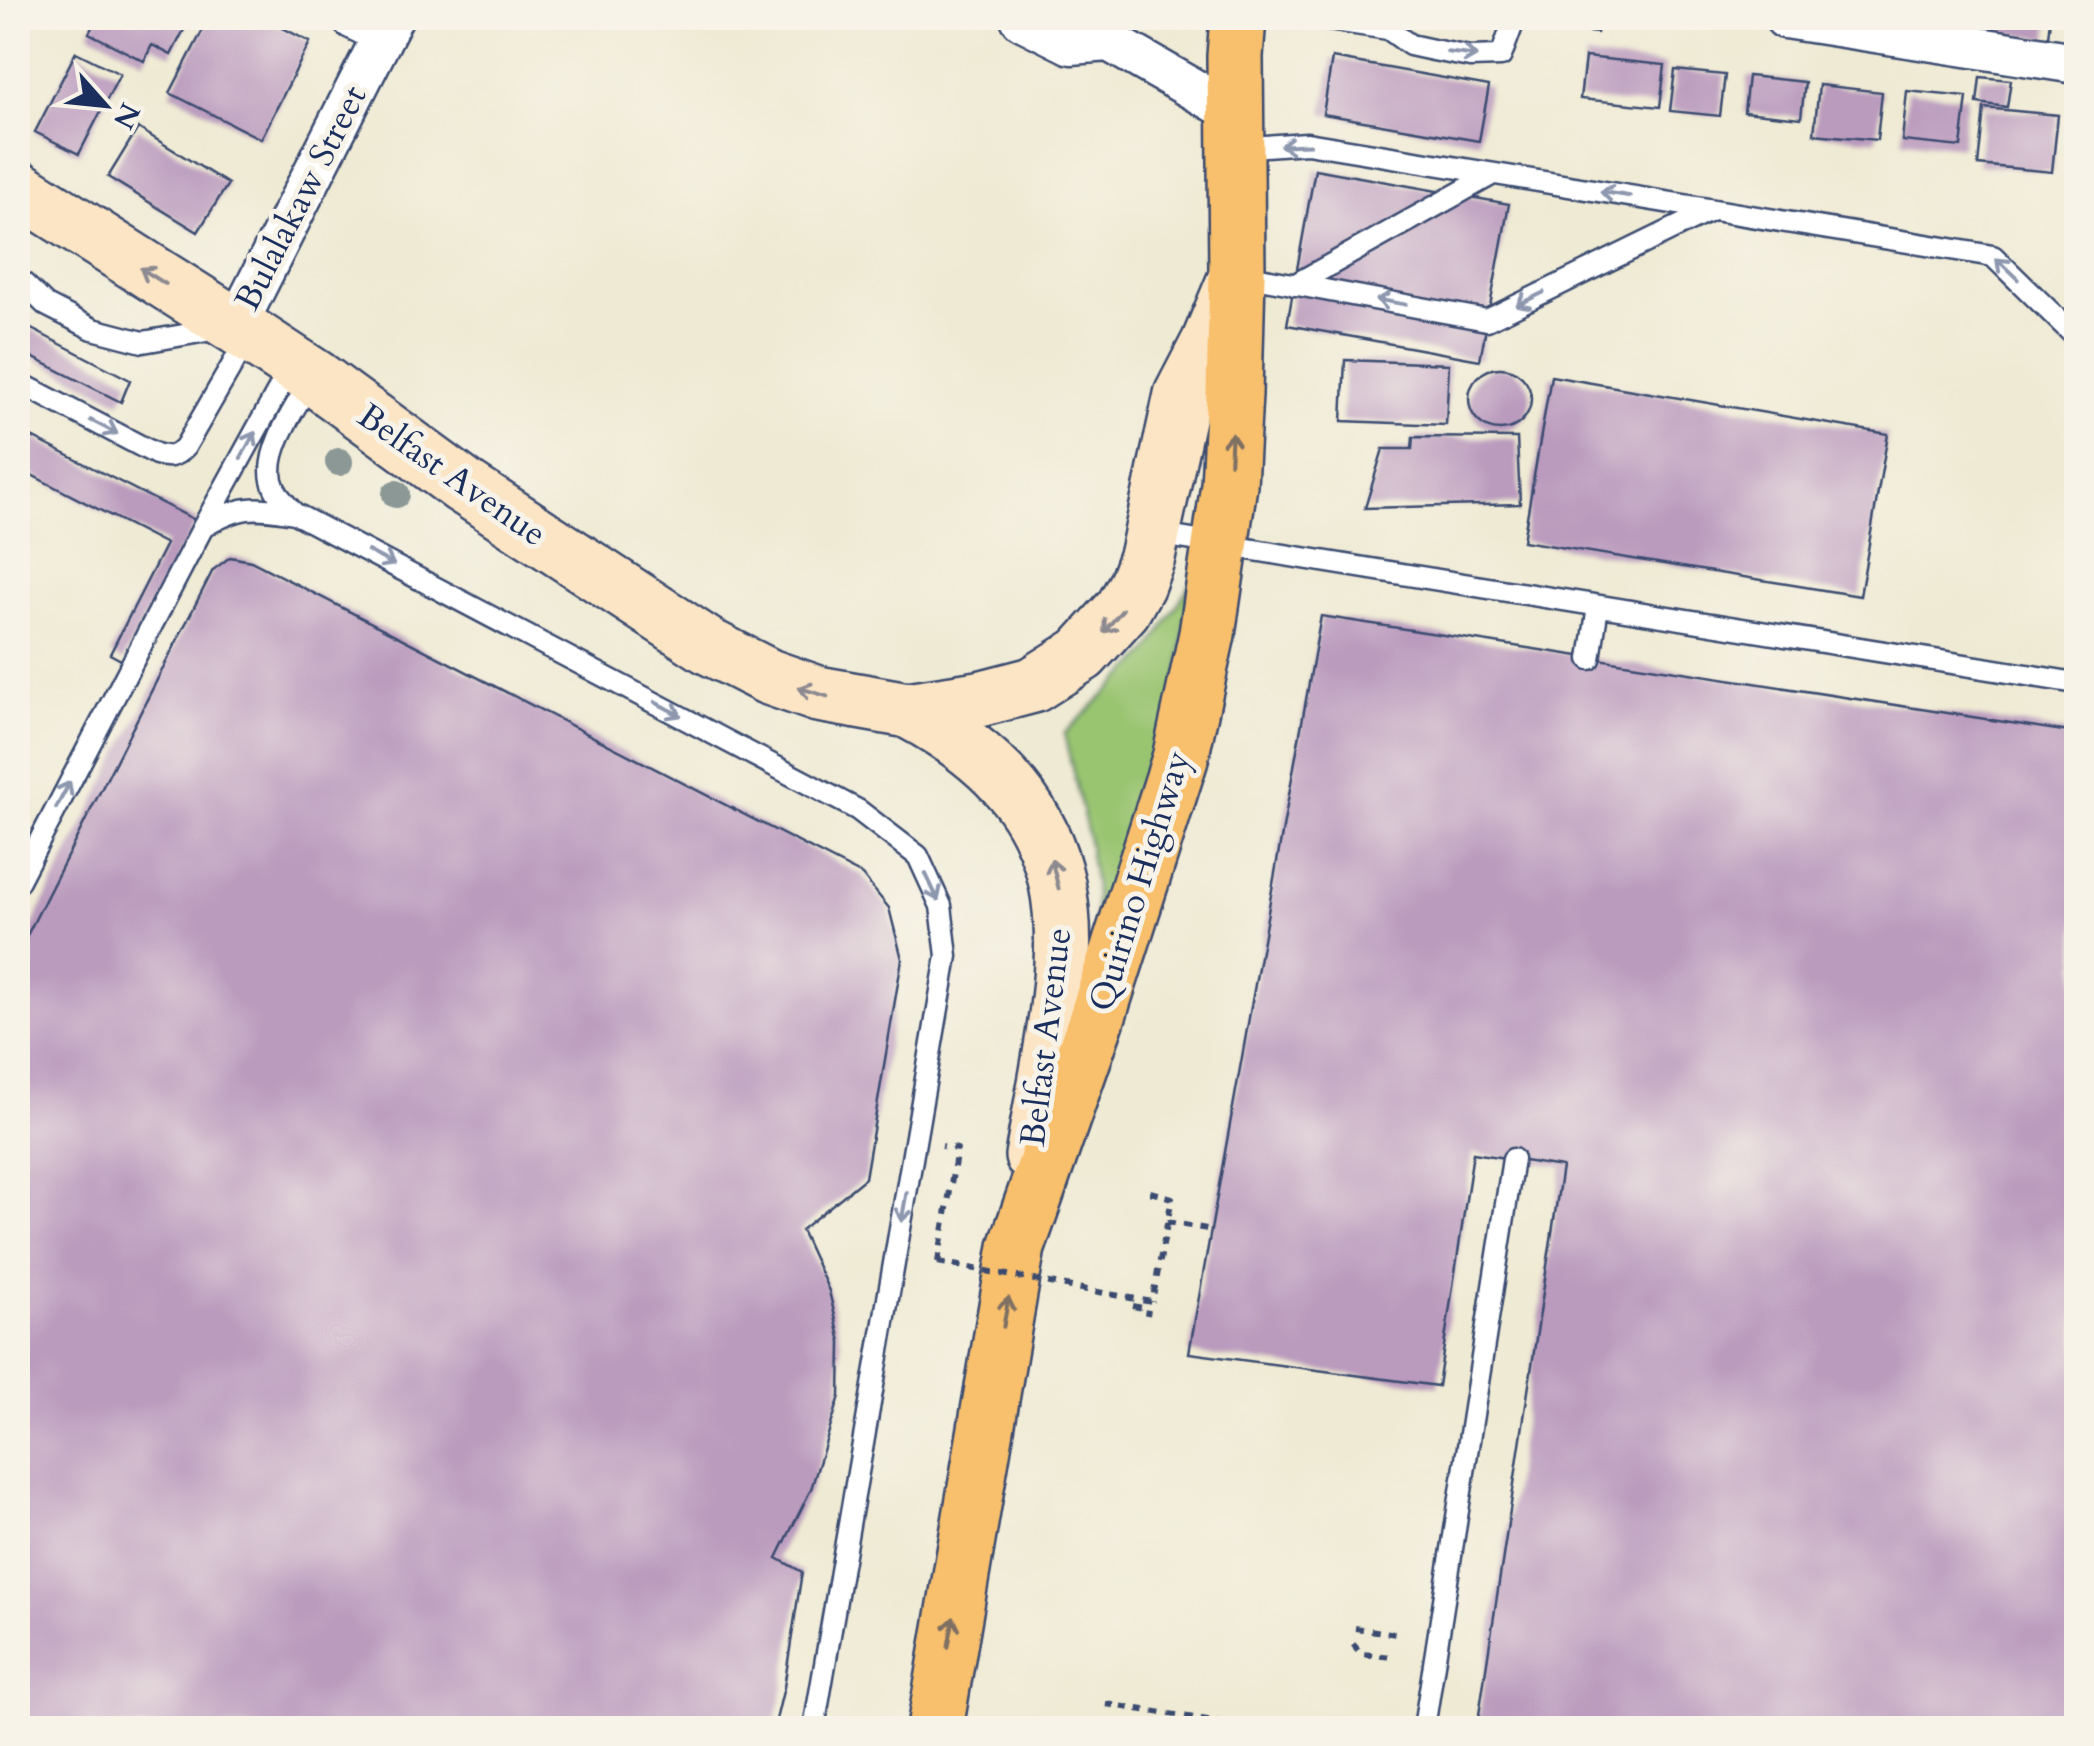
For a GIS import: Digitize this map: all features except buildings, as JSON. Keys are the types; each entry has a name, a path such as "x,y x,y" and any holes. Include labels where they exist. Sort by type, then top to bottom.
{"main road":[{"name":"Quirino Highway","path":"934,1728 1016,1247 1096,1021 1180,759 1207,634 1222,546 1232,433 1238,18"},
{"name":"Belfast Avenue","path":"18,188 273,350 462,486 708,646 769,677 818,694 908,710 970,748 1014,790 1030,812 1052,860 1060,891 1062,953 1058,999 1016,1247"},
{"name":"Belfast Avenue","path":"908,710 1033,685 1093,644 1124,609 1137,584 1152,534 1182,395 1237,274"}],"street":[{"path":"1022,18 1072,44 1102,29 1236,130"},
{"path":"1785,18 2076,63"},
{"name":"Bulalakaw Street","path":"273,350 376,23"}],"lane":[{"path":"1315,18 1389,23 1410,45 1470,57 1501,56 1515,18"},
{"path":"1236,130 1993,256 2076,337"},
{"path":"1294,284 1493,174"},
{"path":"1237,274 1487,320 1712,210"},
{"path":"18,278 46,305 93,329 143,342 190,336 273,350"},
{"path":"18,382 156,454 177,456 273,350"},
{"path":"273,350 288,420 272,461 272,479 278,494 294,513"},
{"path":"18,882 204,527 273,350"},
{"path":"204,527 240,509 255,507 294,513 858,810 918,856 941,906 947,956 814,1728"},
{"path":"1152,534 2076,683"},
{"path":"1590,659 1598,606"},
{"path":"1424,1728 1513,1159"}],"path":[{"path":"956,1150 938,1262 1152,1302 1172,1198 1150,1192"},
{"path":"1167,1222 1207,1229"},
{"path":"1133,1306 1148,1309 1146,1315"},
{"path":"1356,1628 1396,1634"},
{"path":"1353,1644 1361,1654 1392,1657"},
{"path":"1106,1704 1259,1728"}],"green space":[{"path":"1190,584 1167,763 1094,945 1096,895 1086,827 1064,734 1148,653"}]}
